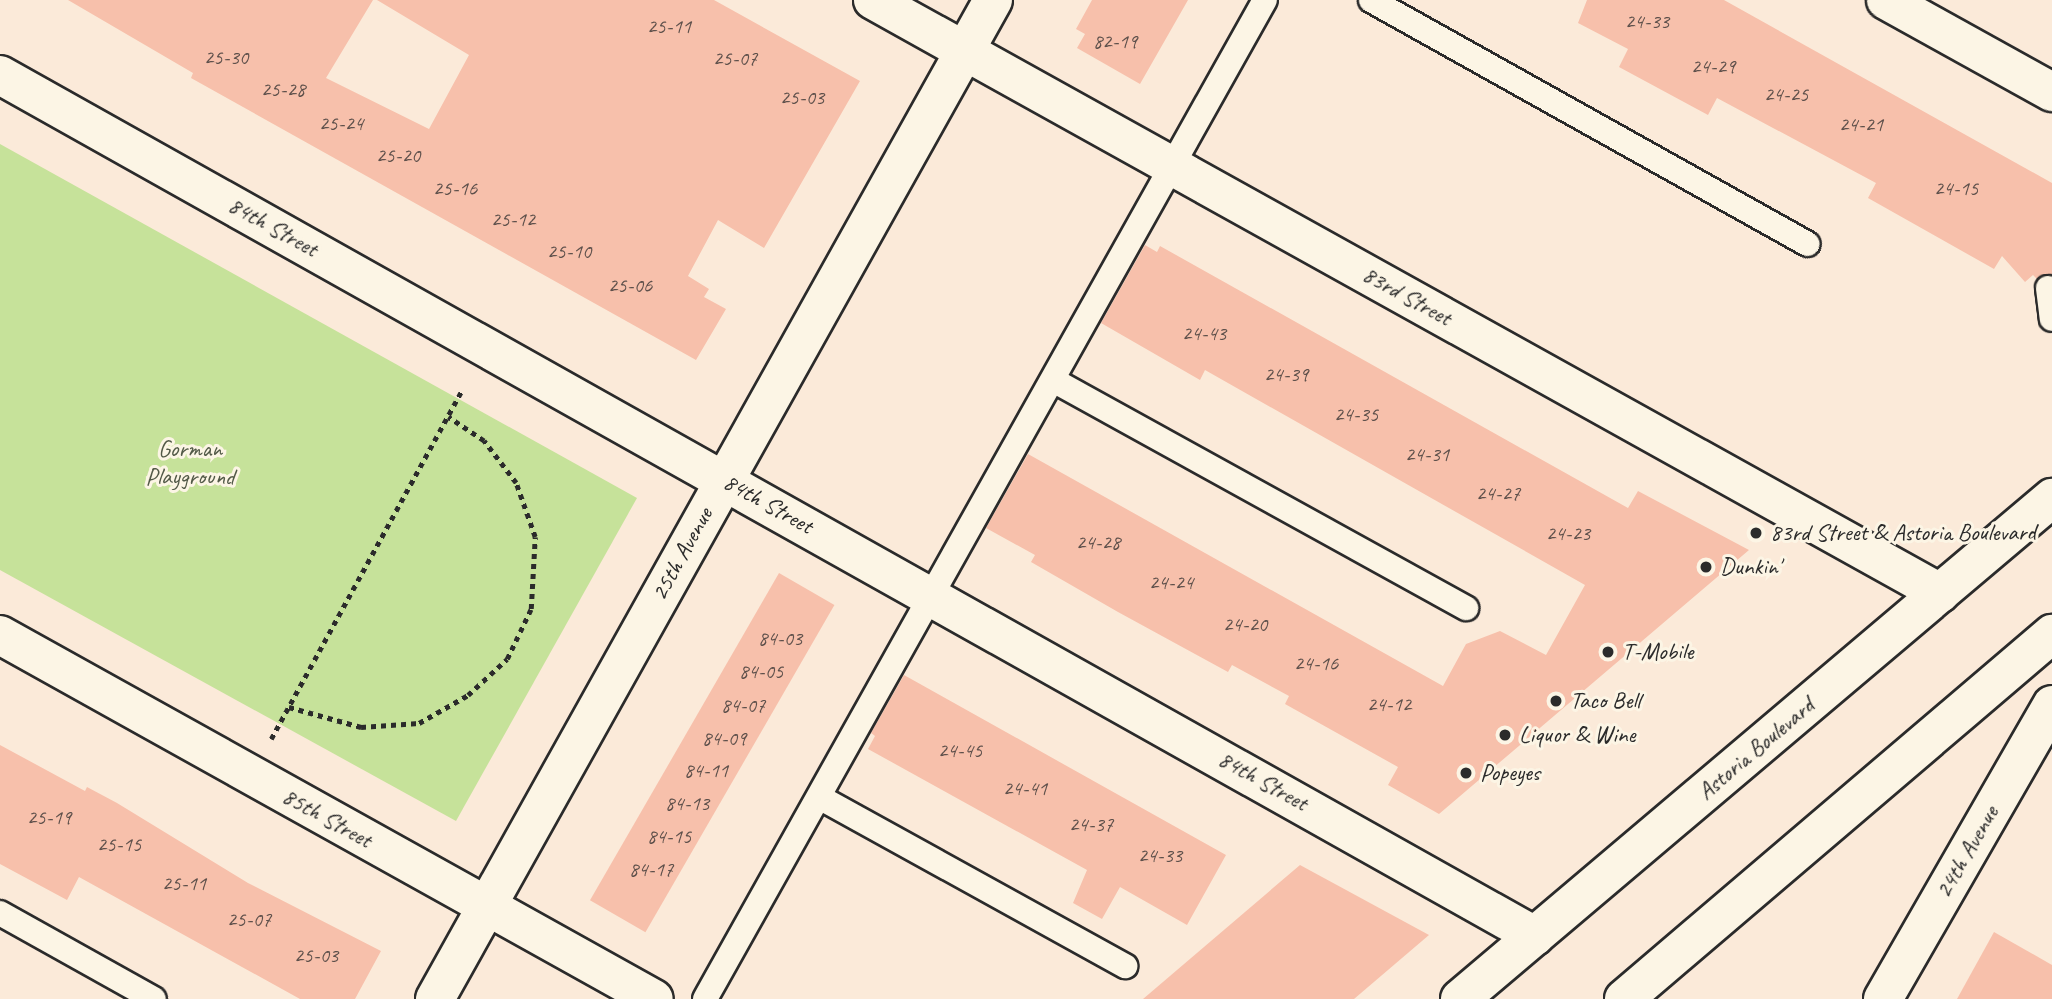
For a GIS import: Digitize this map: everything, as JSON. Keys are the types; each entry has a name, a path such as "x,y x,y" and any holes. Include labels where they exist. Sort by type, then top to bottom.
{"street":[{"name":"83rd Street","path":"873,0 1940,593"},
{"name":"25th Avenue","path":"435,999 993,0"},
{"path":"1886,0 2052,92"},
{"name":"84th Street","path":"0,75 1535,936"},
{"name":"Astoria Boulevard","path":"1460,999 2052,498"},
{"name":"85th Street","path":"0,635 654,999"},
{"path":"1624,999 2046,647"},
{"name":"24th Avenue","path":"1883,999 2052,705"}],"lane":[{"path":"705,999 1265,0"},
{"path":"1371,0 1807,244"},
{"path":"2048,288 2052,318"},
{"path":"1053,380 1466,608"},
{"path":"819,797 1125,966"},
{"path":"0,913 155,999"}],"path":[{"path":"271,738 463,389"},
{"path":"289,706 361,727 419,723 468,695 507,659 531,609 535,537 516,483 484,441 448,416"}],"green space":[{"name":"Gorman Playground","path":"0,144 637,498 456,821 0,570"}],"building":[{"path":"68,0 373,0 326,78 429,129 469,55 377,0 714,0 860,81 764,248 718,220 688,276 709,289 704,297 726,309 696,360 191,78 193,73"},
{"path":"1092,0 1188,0 1140,84 1077,48 1085,34 1076,29"},
{"path":"1587,0 1724,0 2052,183 2052,274 2037,279 2033,275 2025,282 2002,256 1994,269 1868,198 1876,183 1717,98 1708,115 1619,67 1628,49 1578,23"},
{"path":"1145,245 1157,252 1160,246 1628,508 1638,491 1749,550 1439,814 1388,785 1398,767 1285,704 1289,696 1232,665 1228,672 1118,612 1031,562 1035,555 986,528 1028,454 1443,686 1466,644 1500,631 1546,655 1585,585 1205,370 1200,380 1101,323"},
{"path":"779,573 834,605 645,932 590,900"},
{"path":"904,675 1226,855 1187,925 1120,887 1102,919 1073,903 1087,870 868,749 875,736 871,733"},
{"path":"0,745 85,791 87,787 117,803 248,883 381,951 355,999 300,999 79,877 67,900 0,864"},
{"path":"1300,865 1429,935 1354,999 1143,999"},
{"path":"1994,932 2052,965 2052,999 1957,999"}],"place":[{"name":"83rd Street & Astoria Boulevard","path":"1756,533"},
{"name":"Dunkin'","path":"1706,567"},
{"name":"T-Mobile","path":"1608,652"},
{"name":"Taco Bell","path":"1556,701"},
{"name":"Liquor & Wine","path":"1505,735"},
{"name":"Popeyes","path":"1466,773"}]}
